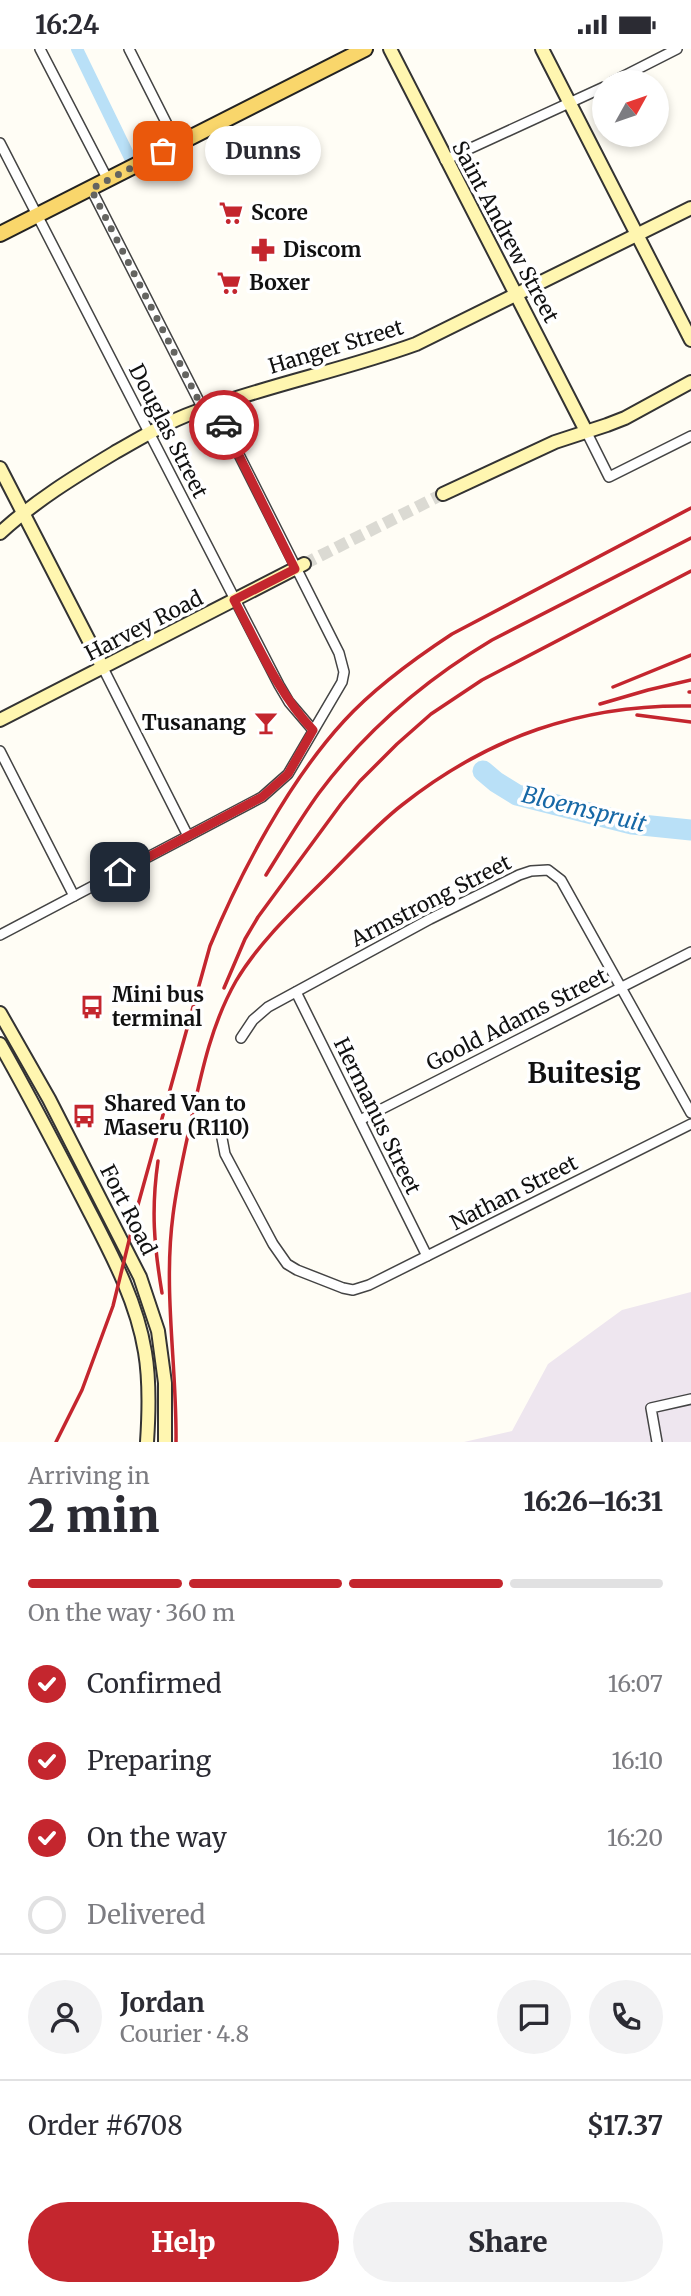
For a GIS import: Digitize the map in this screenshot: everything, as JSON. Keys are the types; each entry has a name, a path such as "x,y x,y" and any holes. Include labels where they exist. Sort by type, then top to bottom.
{"main road":[{"path":"0,234 365,49"},
{"name":"Saint Andrew Street","path":"390,49 586,432"},
{"path":"542,49 691,340"},
{"name":"Hanger Street","path":"0,533 22,513 72,478 149,432 209,407 416,344 691,208"},
{"path":"443,494 538,449 625,418 691,382"},
{"path":"0,468 103,668"},
{"name":"Harvey Road","path":"0,720 300,566"},
{"name":"Fort Road","path":"0,1013 49,1098 140,1277 158,1331 165,1383 165,1442"},
{"name":"Fort Road","path":"0,1044 105,1242 136,1315 145,1351 148,1381 147,1442"}],"street":[{"path":"40,49 108,180"},
{"path":"129,49 177,144"},
{"path":"636,70 677,49"},
{"path":"445,160 592,93"},
{"name":"Douglas Street","path":"0,143 279,685 289,702 313,730"},
{"path":"0,935 252,803 275,786 288,774 342,682 344,672 339,653 300,566 209,407 91,189"},
{"path":"586,432 609,477 691,436"},
{"path":"103,668 188,836"},
{"path":"0,751 74,896"},
{"name":"Armstrong Street","path":"241,1038 261,1013 296,992 430,919 519,875 541,869 548,870 561,880 691,1112"},
{"name":"Goold Adams Street","path":"360,1119 691,952"},
{"name":"Hermanus Street","path":"296,992 427,1256"},
{"name":"Nathan Street","path":"221,1133 225,1154 280,1256 297,1270 353,1290 369,1285 691,1124"},
{"path":"657,1442 651,1408 691,1399"}],"shaded area":[{"path":"691,1292 691,1442 464,1442 512,1431 548,1364 622,1310"}],"waterway":[{"name":"Bloemspruit","path":"77,49 131,160"},
{"name":"Bloemspruit","path":"483,771 517,795 632,824 691,830"}],"tunnel":[{"path":"304,564 443,494"}],"railway":[{"path":"56,1442 82,1390 113,1306 136,1212 210,946 236,888 268,828 304,771 356,709 395,674 452,634 691,508"},
{"path":"266,875 305,813 337,770 377,727 420,689 492,640 691,538"},
{"path":"224,988 245,939 258,917 341,804 397,744 431,714 482,680 691,571"},
{"path":"613,687 691,655"},
{"path":"600,704 691,680"},
{"path":"176,1442 169,1272 175,1203 181,1165 209,1047 220,1013 245,967 278,927 382,822 435,781 468,761 502,743 574,719 612,711 691,706"},
{"path":"637,715 691,722"},
{"path":"158,1161 154,1227 162,1293"}],"way so far":[{"path":"163,151 91,189 203,409 214,405 224,425"}],"place":[{"name":"Dunns","path":"163,151"},
{"name":"Score","path":"231,213"},
{"name":"Discom","path":"263,250"},
{"name":"Boxer","path":"229,283"},
{"name":"Tusanang","path":"266,723"},
{"name":"Mini bus terminal","path":"92,1007"},
{"name":"Shared Van to Maseru (R110)","path":"84,1116"}],"district":[{"name":"Buitesig","path":"584,1073"}],"route":[{"path":"120,872 262,797 288,774 313,730 289,702 234,600 295,569 224,425"}]}
